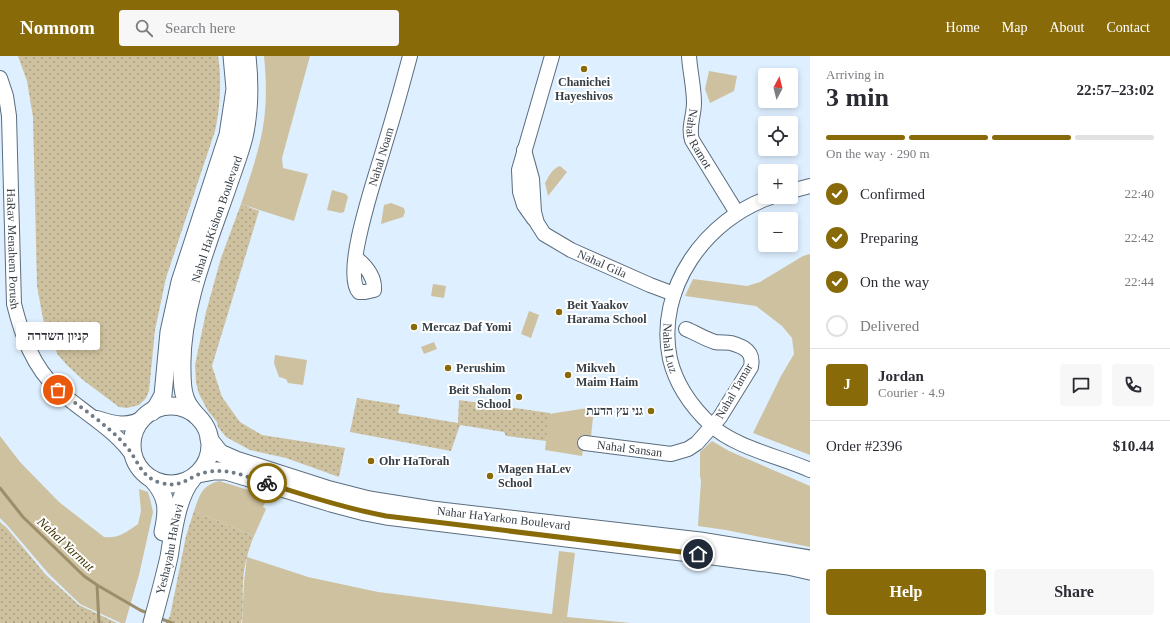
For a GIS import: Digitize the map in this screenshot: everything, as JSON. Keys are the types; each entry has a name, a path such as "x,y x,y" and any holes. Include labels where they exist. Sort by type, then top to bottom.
{"main road":[{"name":"Nahal HaKishon Boulevard","path":"148,414 157,406 163,395 168,332 180,282 228,135 235,89 232,56"},
{"name":"Nahal HaKishon Boulevard","path":"198,417 189,406 185,397 182,383 182,353 184,334 188,312 204,258 243,139 249,105 250,88 248,56"},
{"path":"164,407 176,407 188,410 198,417 205,427 209,439 210,449 207,460 195,476 183,482 172,484 162,483 152,479 143,472 135,459 132,448 133,436 138,426 148,414 164,407"},
{"name":"Nahar HaYarkon Boulevard","path":"209,439 220,453 236,460 330,490 369,500 432,510 693,540 810,559"},
{"name":"Nahar HaYarkon Boulevard","path":"195,476 214,471 226,471 330,503 386,516 736,558 810,571"},
{"name":"Yeshayahu HaNavi","path":"141,623 166,542 182,497 188,484 195,476"},
{"name":"Yeshayahu HaNavi","path":"152,479 161,490 166,504 166,542 163,581 152,623"}],"street":[{"name":"Nahal Noam","path":"373,297 364,292 359,292 355,288 354,269 364,215 410,56"},
{"name":"Nahal Gila","path":"552,56 524,150 532,179 534,212 537,222 544,234 571,250 656,288 674,294"},
{"name":"Nahal Ramot","path":"689,56 694,98 690,133 692,140 737,213"},
{"name":"HaRav Menahem Porush","path":"0,78 6,96 9,116 14,304 18,319 32,356 47,378 58,390 126,446 135,459"},
{"path":"798,189 810,186"},
{"name":"Nahal Luz","path":"758,202 737,213 715,230 692,257 674,294 667,327 670,360 676,377 688,400 712,426 734,441 810,470"},
{"name":"Nahal Tamar","path":"686,329 716,342 731,343 744,348 750,353 752,359 751,367 720,418 712,426"},
{"name":"HaRav Menahem Porush","path":"91,416 109,422 125,424 132,423 148,414"},
{"name":"Nahal Sansan","path":"585,443 671,454 688,449 697,443 712,426"}],"shaded area":[{"path":"18,56 218,56 220,94 215,131 166,278 155,330 149,391 146,398 139,405 127,408 119,407 83,380 58,355 44,324 37,286 33,117 27,81"},
{"path":"264,56 310,56 282,158 283,168 308,174 294,221 241,204 256,158 264,121 266,78"},
{"path":"709,71 737,76 734,91 710,103 705,89"},
{"path":"560,166 567,172 548,196 545,183 549,175"},
{"path":"332,190 346,194 348,197 344,212 341,213 327,210"},
{"path":"391,203 404,208 405,212 403,217 381,224 384,205"},
{"path":"241,204 259,211 212,366 222,397 240,422 262,435 345,448 339,477 286,458 250,450 226,437 218,427 217,422 208,411 199,394 196,383 195,365 206,312 221,258"},
{"path":"810,254 810,455 753,433 781,376 794,354 792,338 782,326 756,306 685,296 693,279 747,286 760,282 803,256"},
{"path":"433,284 446,286 444,298 431,296"},
{"path":"529,311 539,315 531,338 521,334"},
{"path":"434,342 437,349 424,354 421,347"},
{"path":"275,355 307,360 303,385 288,383 286,379 279,377 274,363"},
{"path":"357,398 400,405 398,413 458,423 459,400 550,413 546,441 506,436 504,432 460,425 451,451 350,432"},
{"path":"594,407 591,437 585,437 582,456 545,450 549,414"},
{"path":"0,436 20,462 59,502 104,537 118,536 138,524 141,511 139,489 148,492 153,512 139,575 125,623 121,623 80,604 48,573 0,518"},
{"path":"712,441 729,451 810,486 810,547 726,530 698,526 701,481 700,452"},
{"path":"219,481 268,496 263,507 266,509 254,536 194,511 205,488"},
{"path":"194,511 254,536 248,552 244,570 241,623 166,623 170,616 186,536"},
{"path":"0,522 7,528 46,575 79,605 117,623 0,623"},
{"path":"559,551 575,553 567,617 631,623 242,623 247,557 308,577 378,592 552,614"}],"waterway":[{"name":"Nahal Yarmut","path":"0,488 23,517 84,576 140,610 150,614"},
{"path":"97,585 99,623"},
{"name":"Nahal Yarmut","path":"159,618 172,623"}],"way so far":[{"path":"58,390 126,446 143,472 152,479 167,484 178,484 193,478 198,474 214,471 226,471 267,483"}],"place":[{"name":"Chanichei Hayeshivos","path":"584,69"},
{"name":"Beit Yaakov Harama School","path":"559,312"},
{"name":"Mercaz Daf Yomi","path":"414,327"},
{"name":"Perushim","path":"448,368"},
{"name":"Mikveh Maim Haim","path":"568,375"},
{"name":"קניון השדרה","path":"58,390"},
{"name":"Beit Shalom School","path":"519,397"},
{"name":"גני עץ הדעת","path":"651,411"},
{"name":"Ohr HaTorah","path":"371,461"},
{"name":"Magen HaLev School","path":"490,476"}],"route":[{"path":"267,483 330,503 386,516 698,554"}]}
